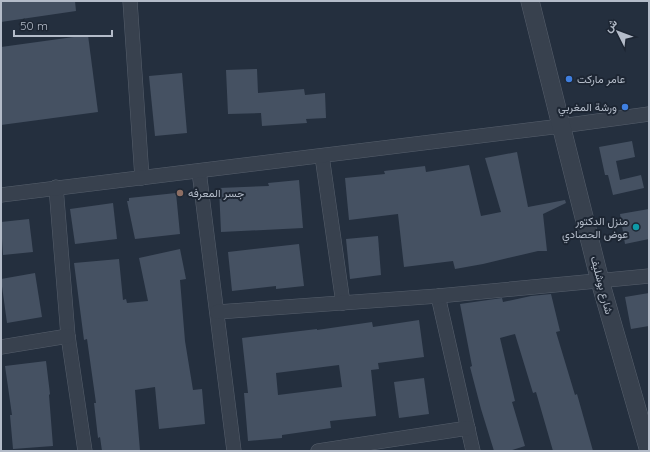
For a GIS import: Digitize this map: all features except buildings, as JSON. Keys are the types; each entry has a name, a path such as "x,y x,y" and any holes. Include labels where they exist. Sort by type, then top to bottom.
{"street":[{"path":"130,1 142,178"},
{"name":"شارع بوشليف","path":"530,1 600,281 649,451"},
{"path":"1,195 649,114"},
{"path":"322,156 343,303"},
{"path":"199,171 234,451"},
{"path":"56,187 68,336 85,451"},
{"path":"217,312 438,296 649,276"},
{"path":"438,296 473,451"},
{"path":"1,348 68,336"},
{"path":"318,451 468,428"}],"place":[{"name":"عامر ماركت","path":"569,79"},
{"name":"ورشة المغربي","path":"625,107"},
{"name":"جسر المعرفه","path":"180,193"},
{"name":"منزل الدكتور عوض الحصادي","path":"636,227"}]}
